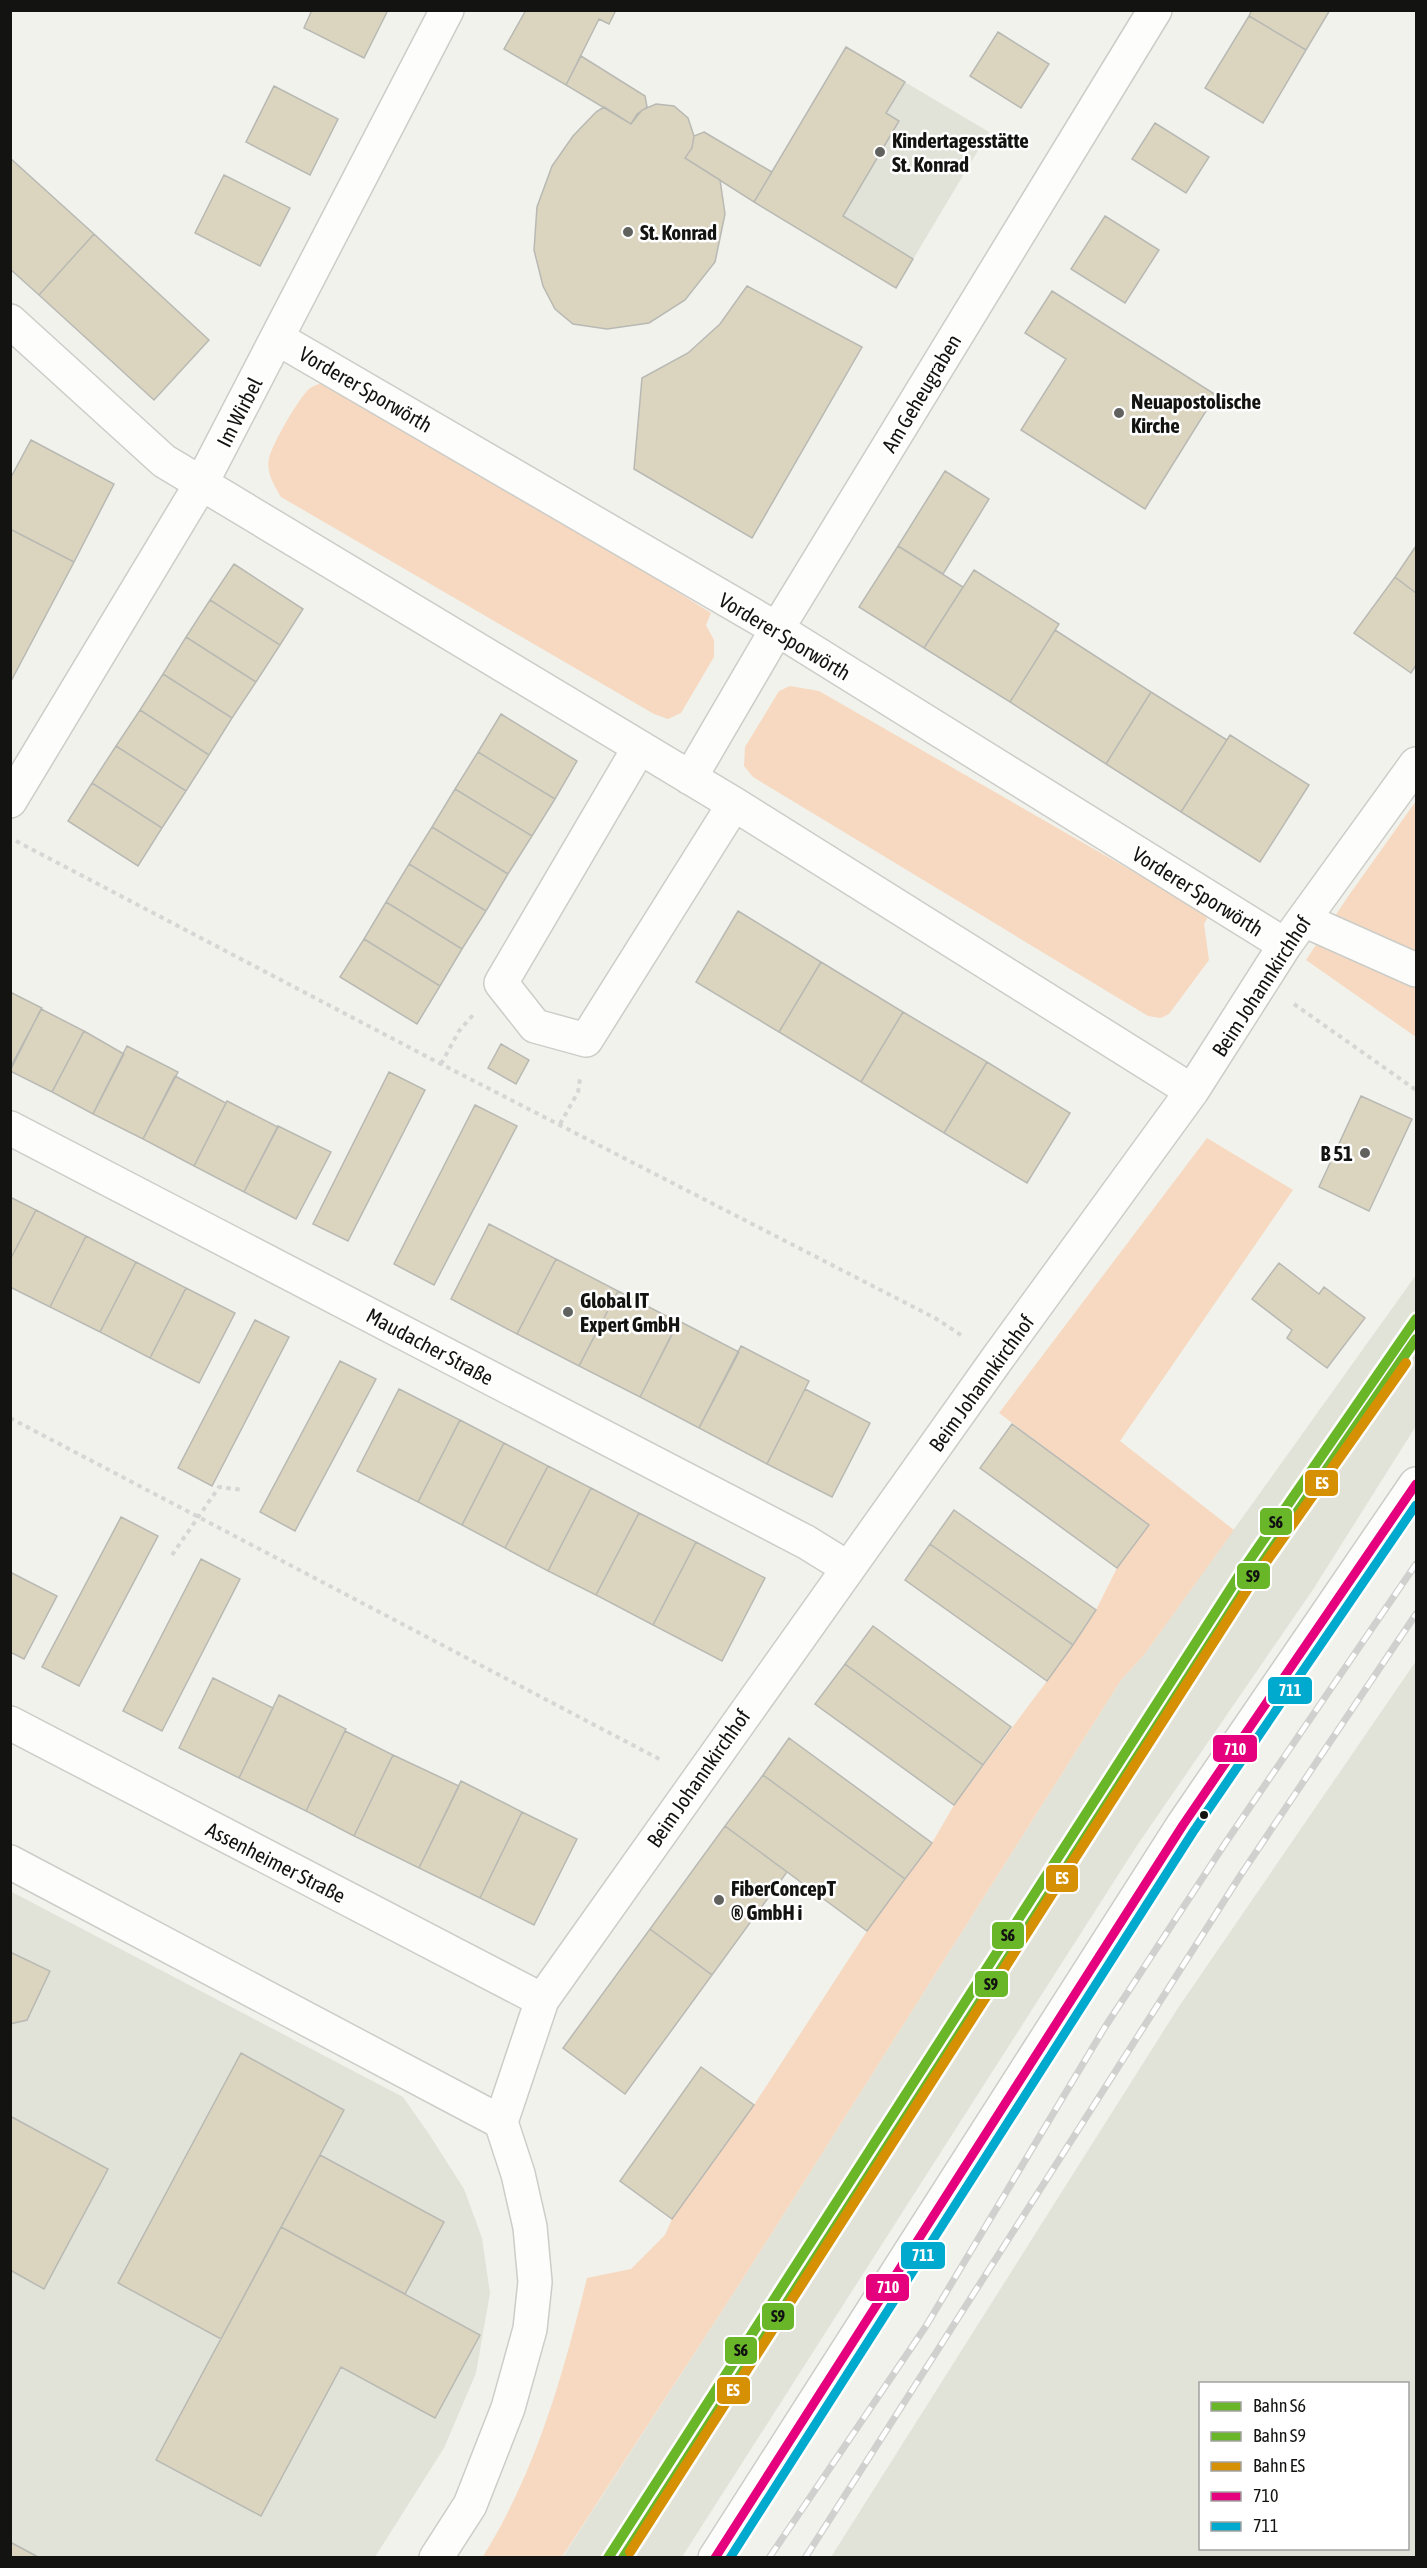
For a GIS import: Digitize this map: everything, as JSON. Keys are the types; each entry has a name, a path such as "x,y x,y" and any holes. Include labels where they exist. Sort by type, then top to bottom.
{"street":[{"name":"Im Wirbel","path":"10,801 201,484 447,10"},
{"name":"Am Geheugraben","path":"690,778 777,629 1155,10"},
{"path":"10,321 164,461 734,804 1192,1091"},
{"name":"Vorderer Sporwörth","path":"277,338 1294,933 1416,970"},
{"path":"639,748 501,983 535,1026 586,1040 734,804"},
{"name":"Beim Johannkirchhof","path":"501,2122 542,2000 848,1568 1192,1091 1294,933 1416,764"},
{"name":"Maudacher Straße","path":"10,1128 806,1542 848,1568"},
{"path":"715,2558 1183,1825 1416,1484"},
{"name":"Assenheimer Straße","path":"10,1723 542,2000"},
{"path":"10,1862 501,2122 518,2174 530,2227 535,2282 530,2329 508,2408 470,2505 436,2558"}],"path":[{"path":"10,838 441,1064 935,1318"},
{"path":"1262,981 1416,1090"},
{"path":"441,1064 459,1031"},
{"path":"560,1124 578,1092"},
{"path":"10,1418 698,1779"},
{"path":"172,1555 219,1487 243,1490"}],"shaded area":[{"name":"Kindertagesstätte St. Konrad","path":"846,47 989,132 896,288 754,202"},
{"path":"340,381 711,613 706,625 714,640 714,657 681,713 668,719 654,714 281,497 271,479 268,463 271,451 309,389 320,384"},
{"path":"790,686 819,691 1209,915 1204,924 1209,960 1169,1014 1161,1018 1148,1016 753,777 744,766 745,747 779,691"},
{"path":"1416,801 1416,1037 1306,960"},
{"path":"1207,1138 1293,1190 1120,1441 1234,1530 1144,1655 1121,1680 744,2277 562,2557 482,2558 518,2492 533,2457 568,2351 587,2278 631,2269 665,2235 672,2219 754,2105 867,1931 932,1843 954,1805 1047,1681 1096,1610 1117,1568 1149,1525 999,1413"},
{"path":"1416,1275 1416,1426 1314,1588 1136,1847 682,2557 562,2558 744,2277 1121,1680 1144,1655"},
{"path":"1416,1661 1416,2557 831,2557 1178,2008"},
{"path":"10,1891 403,2097 464,2189 482,2238 490,2293 476,2373 444,2448 375,2557 11,2557"}],"building":[{"path":"312,10 388,10 364,58 304,28"},
{"path":"526,10 616,10 609,24 599,19 566,85 504,49"},
{"path":"1252,10 1330,10 1306,50 1249,16"},
{"path":"1249,16 1306,50 1263,123 1205,88"},
{"path":"998,32 1049,64 1021,108 970,76"},
{"path":"846,47 905,82 886,113 899,121 843,216 913,259 896,288 754,202"},
{"path":"581,56 645,96 647,107 637,114 631,124 566,85"},
{"path":"274,86 338,119 310,175 246,142"},
{"name":"St. Konrad","path":"656,104 674,106 688,118 694,136 692,148 685,158 720,180 725,214 715,262 685,300 649,323 607,329 573,324 555,309 543,286 534,250 537,207 552,166 573,136 596,112 604,107 631,124 642,110"},
{"path":"1155,123 1209,157 1186,193 1132,159"},
{"path":"704,132 772,172 754,202 685,158 692,148 694,136"},
{"path":"10,158 94,234 39,295 10,269"},
{"path":"224,175 290,208 260,266 195,233"},
{"path":"1105,216 1159,250 1125,303 1071,269"},
{"path":"94,234 209,340 154,400 39,295"},
{"path":"747,286 862,347 752,538 634,469 642,378 688,353 720,324"},
{"name":"Neuapostolische Kirche","path":"1052,291 1216,395 1145,509 1021,430 1066,359 1025,333"},
{"path":"31,440 114,484 74,562 10,529 10,479"},
{"path":"945,471 989,499 943,574 898,546"},
{"path":"10,529 74,562 10,683"},
{"path":"898,546 963,587 924,648 859,607"},
{"path":"1416,546 1416,593 1395,577"},
{"path":"234,564 303,609 280,645 210,600"},
{"path":"974,570 1059,624 1010,702 924,648"},
{"path":"1395,577 1416,593 1416,665 1411,673 1354,633"},
{"path":"210,600 280,645 256,682 186,637"},
{"path":"1055,630 1151,692 1106,764 1010,702"},
{"path":"186,637 256,682 232,718 163,674"},
{"path":"163,674 232,718 209,755 140,710"},
{"path":"1151,692 1227,740 1181,812 1106,764"},
{"path":"140,710 209,755 186,791 116,746"},
{"path":"501,714 577,761 555,799 478,752"},
{"path":"1230,735 1309,785 1260,862 1181,812"},
{"path":"116,746 186,791 162,828 92,783"},
{"path":"478,752 555,799 532,836 455,789"},
{"path":"92,783 162,828 138,866 68,821"},
{"path":"455,789 532,836 508,874 432,827"},
{"path":"432,827 508,874 486,911 409,864"},
{"path":"409,864 486,911 462,949 386,902"},
{"path":"386,902 462,949 440,986 364,939"},
{"path":"738,911 821,962 779,1032 696,982"},
{"path":"364,939 440,986 417,1024 340,977"},
{"path":"821,962 903,1012 861,1082 779,1032"},
{"path":"10,992 42,1008 10,1068"},
{"path":"41,1009 84,1031 52,1092 10,1071"},
{"path":"903,1012 987,1062 944,1133 861,1082"},
{"path":"84,1031 124,1054 93,1114 52,1092"},
{"path":"501,1044 529,1060 516,1084 488,1068"},
{"path":"127,1046 178,1072 143,1139 93,1114"},
{"path":"987,1062 1070,1113 1027,1183 944,1133"},
{"path":"389,1072 425,1090 348,1241 313,1224"},
{"path":"175,1076 226,1103 194,1166 143,1139"},
{"name":"B 51","path":"1361,1096 1412,1119 1369,1211 1319,1187"},
{"path":"227,1101 278,1127 244,1192 194,1166"},
{"path":"475,1105 517,1126 434,1285 394,1264"},
{"path":"278,1126 331,1152 296,1219 244,1192"},
{"path":"10,1197 36,1210 10,1260"},
{"path":"36,1210 86,1236 50,1307 10,1287 10,1260"},
{"path":"489,1224 556,1259 517,1334 451,1299"},
{"path":"86,1236 136,1262 100,1332 50,1307"},
{"name":"Global IT Expert GmbH","path":"556,1259 618,1291 579,1366 517,1334"},
{"path":"136,1262 186,1288 150,1358 100,1332"},
{"path":"1279,1263 1319,1294 1324,1287 1365,1318 1327,1368 1287,1338 1292,1330 1252,1299"},
{"path":"186,1288 235,1313 199,1383 150,1358"},
{"path":"618,1291 678,1322 640,1397 579,1366"},
{"path":"255,1320 289,1337 212,1486 178,1468"},
{"path":"679,1321 739,1352 699,1428 640,1397"},
{"path":"741,1346 809,1381 767,1464 699,1428"},
{"path":"340,1361 376,1379 295,1531 260,1512"},
{"path":"399,1389 460,1420 418,1502 357,1471"},
{"path":"805,1389 870,1423 832,1497 767,1464"},
{"path":"460,1420 504,1443 462,1525 418,1502"},
{"path":"1012,1424 1149,1525 1117,1568 980,1468"},
{"path":"504,1443 548,1466 505,1548 462,1525"},
{"path":"548,1466 591,1488 548,1571 505,1548"},
{"path":"591,1488 639,1513 596,1595 548,1571"},
{"path":"954,1510 1096,1610 1073,1645 930,1544"},
{"path":"639,1513 696,1542 653,1625 596,1595"},
{"path":"121,1517 158,1536 79,1686 42,1667"},
{"path":"696,1542 765,1578 722,1661 653,1625"},
{"path":"930,1544 1073,1645 1047,1681 905,1580"},
{"path":"201,1559 240,1579 162,1731 123,1711"},
{"path":"10,1572 57,1596 24,1659 10,1652"},
{"path":"873,1626 1011,1727 983,1765 845,1664"},
{"path":"845,1664 983,1765 954,1805 815,1704"},
{"path":"213,1678 273,1708 239,1778 179,1748"},
{"path":"279,1695 346,1729 306,1811 239,1778"},
{"path":"345,1731 393,1755 354,1836 306,1811"},
{"path":"789,1738 932,1843 905,1879 763,1775"},
{"path":"393,1755 459,1786 419,1868 354,1836"},
{"path":"763,1775 905,1879 867,1931 725,1826"},
{"path":"461,1781 522,1812 480,1898 419,1868"},
{"path":"522,1812 577,1839 534,1925 480,1898"},
{"name":"FiberConcepT ® GmbH i","path":"725,1826 787,1872 712,1975 650,1929"},
{"path":"650,1929 712,1975 625,2094 563,2048"},
{"path":"10,1952 50,1971 27,2020 10,2024"},
{"path":"241,2053 344,2110 221,2339 118,2283"},
{"path":"701,2067 754,2105 672,2219 620,2181"},
{"path":"10,2116 108,2169 44,2289 10,2270"},
{"path":"320,2155 444,2222 405,2294 281,2227"},
{"path":"281,2227 480,2335 435,2418 341,2367 261,2516 156,2460"},
{"path":"10,2542 40,2558 10,2558"}],"railway":[{"path":"769,2558 926,2326 1105,2027 1226,1842 1416,1564"},
{"path":"805,2558 1240,1876 1416,1614"}],"rail line":[{"name":"S6","path":"608,2558 1242,1571 1416,1319"},
{"name":"S9","path":"623,2558 1252,1578 1416,1339"},
{"name":"ES","path":"630,2552 1252,1582 1406,1363"}],"transit line":[{"name":"710","path":"715,2558 1183,1825 1416,1484"},
{"name":"711","path":"730,2558 1193,1832 1416,1505"}],"place":[{"name":"Kindertagesstätte St. Konrad","path":"880,152"},
{"name":"St. Konrad","path":"628,232"},
{"name":"Neuapostolische Kirche","path":"1119,413"},
{"name":"B 51","path":"1365,1153"},
{"name":"Global IT Expert GmbH","path":"568,1312"},
{"name":"FiberConcepT ® GmbH i","path":"719,1900"}]}
